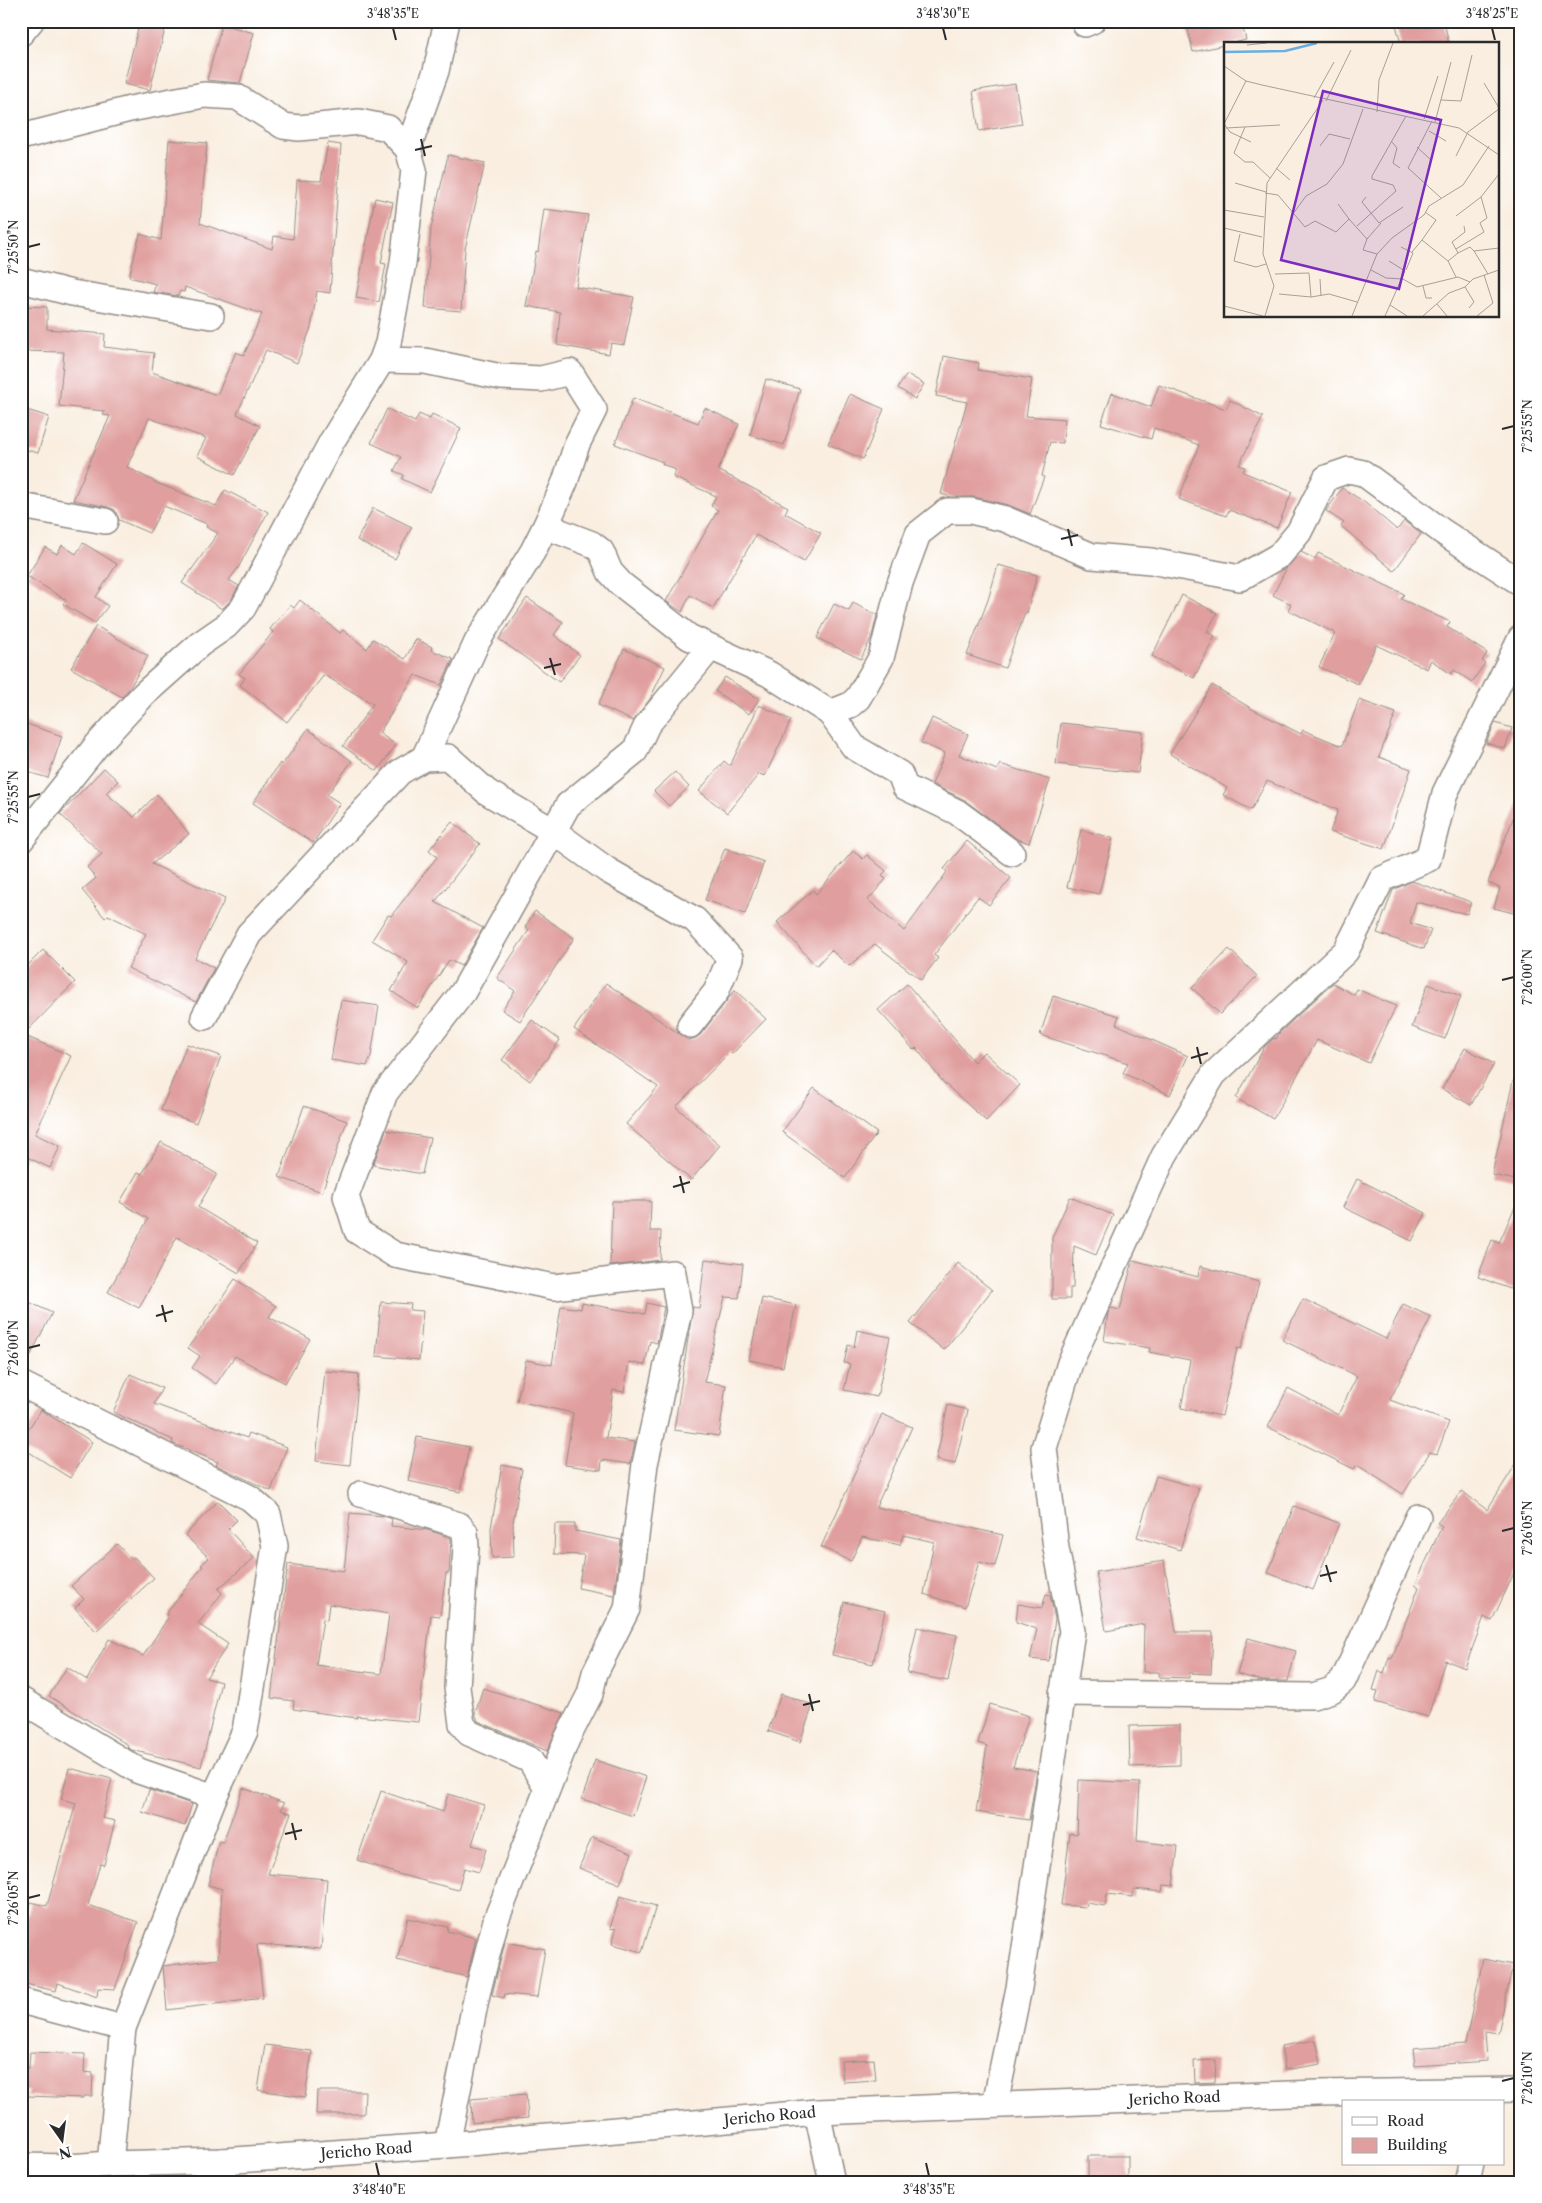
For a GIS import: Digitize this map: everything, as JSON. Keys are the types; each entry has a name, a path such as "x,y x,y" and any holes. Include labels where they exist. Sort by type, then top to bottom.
{"street":[{"path":"21,33 31,21"},
{"path":"408,149 436,71 447,21"},
{"path":"21,137 130,109 204,95 238,97 283,126 299,128 359,122 388,128 408,149 414,170 403,263 388,343 382,360 332,441 243,608 226,626 200,644 144,694 97,745 21,840"},
{"path":"21,280 72,293 210,316"},
{"path":"382,360 425,361 501,377 541,379 570,372 594,410 577,444 565,482 548,521 533,551 477,642 424,758"},
{"path":"830,713 850,705 863,690 881,658 900,584 918,534 947,511 970,511 1005,519 1092,556 1151,561 1240,578 1280,555 1299,532 1326,478 1349,470 1363,473 1443,532 1521,583"},
{"path":"21,506 105,521"},
{"path":"548,521 558,531 592,544 601,551 610,572 621,584 689,637 769,674 830,713 854,747 900,774 905,787 957,812 1012,853"},
{"path":"995,2104 1019,1988 1072,1630 1056,1548 1044,1448 1070,1363 1164,1156 1214,1074 1346,950 1382,879 1428,858 1445,793 1521,638"},
{"path":"447,2145 477,1994 496,1920 567,1739 590,1694 595,1673 627,1609 645,1464 679,1311 673,1273 554,1287 395,1255 358,1231 346,1196 384,1093 463,992 568,805 635,751 647,725 710,648"},
{"path":"204,1017 250,934 400,772 424,758 448,757 487,792 553,831 607,870 695,920 730,958 716,992 690,1024"},
{"path":"21,1384 250,1498 268,1514 275,1546 245,1731 214,1797 123,2028 110,2164"},
{"path":"361,1494 459,1525 465,1532 466,1547 457,1687 462,1724 470,1732 530,1760 547,1789"},
{"path":"1062,1694 1313,1696 1332,1690 1343,1681 1418,1517"},
{"path":"21,1700 139,1771 214,1797"},
{"path":"21,2001 123,2028"},
{"name":"Jericho Road","path":"21,2166 69,2174 110,2164 222,2171 447,2145 817,2112 1318,2093 1480,2096 1520,2087"},
{"path":"817,2112 832,2182"},
{"path":"1467,2182 1471,2166"}],"building":[{"path":"140,21 167,21 150,90 124,84"},
{"path":"1186,21 1241,21 1246,40 1224,42 1224,45 1193,52"},
{"path":"1395,21 1444,21 1449,42 1400,42"},
{"path":"222,24 254,33 240,83 207,80"},
{"path":"1015,84 1022,124 979,131 973,91"},
{"path":"169,140 207,143 200,223 272,249 274,236 293,239 297,180 321,181 328,143 341,145 330,293 317,291 311,328 297,363 266,350 237,414 260,426 234,475 197,456 206,438 149,418 127,467 159,484 216,506 225,490 268,512 238,568 229,580 239,586 231,600 222,609 182,583 218,533 206,527 207,524 164,506 149,533 119,520 115,510 73,500 110,416 103,415 104,411 59,406 64,352 21,351 21,306 47,307 47,329 105,334 104,347 154,353 152,372 217,395 236,352 244,355 262,314 185,287 184,292 180,291 178,296 153,292 156,284 129,277 140,234 161,240"},
{"path":"448,155 485,163 465,249 461,311 425,308 431,228"},
{"path":"375,198 393,202 381,263 386,264 379,302 356,298"},
{"path":"544,209 588,215 576,287 634,297 624,345 611,343 609,354 557,345 560,312 526,306 536,251 538,252"},
{"path":"944,356 979,363 978,370 1032,379 1026,416 1065,419 1063,443 1050,442 1042,476 1044,477 1030,514 1008,505 974,497 951,497 941,494 967,402 936,396"},
{"path":"907,374 924,384 915,399 898,388"},
{"path":"766,379 800,389 784,445 750,435"},
{"path":"1159,385 1226,409 1230,400 1263,417 1239,465 1245,467 1243,472 1292,492 1277,528 1229,510 1226,516 1179,499 1199,445 1154,428 1151,439 1101,424 1112,393 1151,407"},
{"path":"850,394 884,409 863,459 828,444"},
{"path":"633,398 698,423 705,408 739,424 718,470 788,507 785,513 821,533 804,562 756,535 713,608 690,595 682,612 666,601 718,510 711,506 716,496 673,477 676,470 662,464 663,462 615,444"},
{"path":"21,408 49,417 38,453 21,448"},
{"path":"387,409 415,422 419,414 430,419 432,414 461,428 430,492 402,479 404,475 394,471 401,457 371,443"},
{"path":"1342,488 1363,501 1397,530 1404,521 1421,534 1394,571 1341,526 1344,523 1326,511"},
{"path":"373,508 412,527 395,559 357,540"},
{"path":"83,543 117,564 96,597 108,606 95,623 63,604 66,600 27,576 45,547 57,554 62,545 76,554"},
{"path":"1301,552 1315,559 1318,553 1404,594 1401,599 1450,622 1447,627 1487,653 1482,661 1485,663 1472,682 1454,670 1451,674 1431,660 1427,669 1376,645 1358,684 1319,667 1335,633 1288,610 1291,604 1273,595 1287,567"},
{"path":"998,565 1037,575 1027,613 1025,613 1005,668 967,655 988,600"},
{"path":"1182,595 1217,613 1207,632 1215,636 1194,678 1152,656"},
{"path":"527,598 563,622 554,635 580,655 559,682 499,639"},
{"path":"300,600 340,633 343,630 367,649 373,639 405,659 416,639 432,647 431,650 453,659 441,685 415,675 379,733 396,745 377,771 343,746 373,704 324,675 287,722 240,685 245,678 239,674 273,632 270,629 290,605 294,608"},
{"path":"853,603 877,615 872,636 861,659 817,638 834,604 849,611"},
{"path":"96,626 148,656 129,689 122,697 71,668"},
{"path":"624,649 665,667 650,699 633,721 598,705"},
{"path":"725,677 759,699 749,714 715,691"},
{"path":"1212,685 1254,710 1301,734 1303,730 1342,746 1359,700 1396,713 1379,757 1411,769 1384,849 1330,832 1338,810 1267,781 1251,810 1223,795 1227,788 1170,754"},
{"path":"759,705 791,720 765,776 759,774 727,813 699,791 724,761 730,766"},
{"path":"932,718 968,734 959,755 997,770 1000,764 1050,780 1029,843 1017,839 963,799 932,784 945,753 921,743"},
{"path":"21,722 62,736 48,778 21,770"},
{"path":"1061,723 1143,732 1138,773 1056,764"},
{"path":"1495,723 1512,728 1505,749 1486,743"},
{"path":"308,729 352,761 327,795 340,803 313,843 253,803 280,763 282,765"},
{"path":"104,768 118,781 106,793 134,817 157,794 189,834 152,864 225,899 195,958 214,968 196,1002 128,968 146,934 108,915 105,918 82,890 96,878 87,867 102,854 60,814"},
{"path":"675,772 689,787 669,806 654,791"},
{"path":"1519,803 1521,803 1521,915 1494,908 1500,888 1488,883"},
{"path":"452,822 480,844 435,902 483,928 461,966 449,960 418,1008 391,991 408,962 372,940 388,915 391,916 437,857 429,850"},
{"path":"1081,830 1113,838 1099,894 1067,887"},
{"path":"967,841 1011,878 989,905 978,897 934,955 938,958 921,980 875,944 849,966 831,950 816,966 777,922 813,890 816,894 853,851 863,859 867,855 886,871 882,875 886,879 868,900 904,931 947,872 944,869"},
{"path":"725,848 764,862 745,914 705,900"},
{"path":"1412,881 1471,902 1467,914 1416,902 1410,923 1431,930 1424,949 1377,933 1393,890"},
{"path":"535,911 574,938 520,1021 502,1010 515,991 497,978 529,930 525,927"},
{"path":"1229,949 1257,976 1220,1014 1192,988"},
{"path":"43,950 75,982 23,1035 71,1056 35,1134 60,1146 50,1168 25,1156 21,1165 21,972"},
{"path":"606,983 688,1040 696,1038 701,1034 735,990 766,1019 732,1054 730,1052 676,1107 720,1145 691,1180 626,1124 658,1087 574,1029"},
{"path":"1333,983 1354,995 1357,989 1396,1006 1369,1063 1317,1040 1273,1119 1236,1098 1265,1046 1274,1038 1276,1039 1279,1033"},
{"path":"907,984 974,1062 984,1052 1020,1085 986,1121 943,1082 916,1048 914,1050 878,1010"},
{"path":"1428,984 1461,996 1445,1039 1412,1027"},
{"path":"1053,996 1119,1016 1116,1024 1188,1056 1170,1095 1123,1073 1128,1063 1040,1035"},
{"path":"341,1000 379,1006 371,1056 367,1066 331,1060"},
{"path":"532,1020 560,1040 530,1081 502,1060"},
{"path":"187,1044 221,1056 196,1123 161,1110"},
{"path":"1465,1048 1494,1064 1471,1105 1442,1089"},
{"path":"1513,1081 1521,1082 1521,1181 1492,1175"},
{"path":"814,1088 877,1133 845,1178 782,1132"},
{"path":"304,1106 347,1121 322,1192 279,1177"},
{"path":"386,1130 430,1138 422,1174 373,1165"},
{"path":"161,1142 217,1174 198,1207 257,1243 239,1273 177,1237 139,1308 108,1292 148,1219 120,1202 138,1172 142,1174"},
{"path":"1357,1179 1426,1213 1412,1241 1343,1207"},
{"path":"1521,1193 1521,1293 1478,1277 1492,1240 1499,1243"},
{"path":"1070,1197 1113,1215 1096,1255 1074,1246 1073,1288 1070,1288 1070,1299 1052,1299 1052,1238"},
{"path":"612,1201 651,1201 650,1231 661,1231 660,1260 610,1266"},
{"path":"705,1259 743,1264 739,1298 725,1297 704,1382 726,1385 719,1436 674,1430 693,1307 699,1308"},
{"path":"1133,1260 1198,1277 1200,1266 1259,1282 1241,1349 1237,1348 1222,1416 1181,1408 1190,1360 1149,1352 1150,1348 1104,1341 1108,1313 1111,1308 1120,1310"},
{"path":"958,1263 992,1290 944,1350 910,1323"},
{"path":"235,1279 276,1306 269,1317 310,1339 285,1383 235,1356 216,1384 192,1368 200,1356 188,1348"},
{"path":"762,1298 796,1305 783,1367 749,1360"},
{"path":"1303,1299 1386,1339 1403,1304 1431,1317 1390,1400 1449,1422 1437,1454 1430,1452 1403,1494 1357,1465 1354,1469 1268,1427 1288,1388 1338,1415 1357,1376 1282,1340"},
{"path":"29,1302 52,1313 23,1370 21,1370 21,1317"},
{"path":"381,1302 411,1304 410,1310 423,1311 419,1360 376,1356"},
{"path":"582,1303 645,1314 647,1303 664,1307 657,1343 650,1341 645,1365 629,1362 624,1392 613,1390 606,1438 635,1442 630,1464 602,1460 601,1470 565,1465 573,1413 517,1401 526,1360 552,1365 561,1306 581,1309"},
{"path":"857,1330 890,1337 877,1397 844,1390 850,1364 844,1363 848,1345 854,1347"},
{"path":"325,1371 359,1374 350,1465 316,1461"},
{"path":"130,1374 162,1388 154,1404 247,1438 249,1433 287,1447 271,1491 216,1465 218,1462 172,1443 173,1440 113,1412"},
{"path":"948,1405 968,1410 955,1464 936,1460"},
{"path":"41,1410 92,1442 70,1478 21,1447 21,1440"},
{"path":"882,1414 912,1427 876,1507 1003,1535 995,1566 979,1562 965,1607 924,1594 934,1542 903,1535 900,1545 862,1537 851,1561 821,1547"},
{"path":"417,1437 469,1447 460,1492 408,1481"},
{"path":"1521,1456 1521,1564 1514,1573 1492,1621 1484,1617 1465,1668 1445,1660 1428,1717 1375,1702 1378,1691 1373,1690 1379,1671 1384,1673 1389,1657 1392,1658 1419,1587 1415,1585 1442,1526 1437,1523 1462,1491 1487,1510"},
{"path":"502,1465 522,1469 513,1522 514,1557 492,1558 491,1528"},
{"path":"1156,1476 1199,1488 1180,1550 1137,1537"},
{"path":"218,1501 237,1520 228,1529 254,1558 218,1589 222,1593 198,1624 228,1644 206,1678 221,1682 201,1767 132,1750 127,1747 128,1745 49,1696 67,1667 87,1680 109,1639 143,1656 168,1618 166,1614 203,1566 201,1565 209,1558 185,1535"},
{"path":"1294,1506 1339,1523 1313,1590 1268,1573"},
{"path":"350,1513 384,1516 392,1519 391,1526 428,1530 451,1538 449,1573 446,1573 440,1616 431,1615 418,1722 357,1716 357,1718 293,1709 294,1701 271,1698 288,1564 344,1571","holes":["329,1604 389,1614 381,1674 316,1665 323,1619 327,1620"]},
{"path":"555,1524 575,1524 575,1531 621,1540 614,1595 578,1588 584,1555 554,1554"},
{"path":"117,1544 131,1559 134,1557 154,1578 96,1631 75,1608 84,1599 71,1586"},
{"path":"1164,1561 1176,1632 1213,1632 1211,1674 1189,1673 1189,1678 1159,1677 1159,1672 1143,1672 1144,1624 1106,1631 1096,1572"},
{"path":"1046,1594 1050,1595 1055,1619 1049,1661 1030,1659 1037,1629 1016,1622 1018,1604 1042,1608"},
{"path":"844,1602 885,1611 873,1664 832,1655"},
{"path":"917,1627 957,1635 948,1681 907,1673"},
{"path":"1248,1638 1296,1651 1288,1681 1263,1681 1237,1674"},
{"path":"483,1688 564,1713 547,1751 478,1721 475,1713"},
{"path":"781,1694 813,1705 800,1742 768,1731"},
{"path":"990,1704 1029,1716 1013,1767 1037,1771 1029,1820 976,1812 987,1746 978,1743"},
{"path":"1180,1725 1180,1765 1130,1767 1129,1726"},
{"path":"595,1760 646,1777 633,1816 582,1799"},
{"path":"69,1768 112,1779 102,1818 115,1821 104,1865 100,1864 88,1905 138,1922 115,1989 98,1988 97,1997 58,1983 56,1991 21,1983 21,1944 31,1902 47,1906 76,1803 61,1799"},
{"path":"1079,1780 1140,1783 1137,1841 1178,1846 1173,1886 1163,1885 1162,1892 1134,1889 1133,1897 1107,1894 1105,1906 1087,1903 1086,1907 1061,1905 1070,1833 1077,1834"},
{"path":"243,1788 284,1803 281,1810 291,1813 268,1874 327,1879 321,1949 257,1944 263,1998 167,2010 163,1966 218,1959 222,1889 208,1885 219,1841 223,1842"},
{"path":"149,1790 192,1804 185,1826 142,1812"},
{"path":"381,1791 443,1812 448,1794 484,1805 472,1845 486,1849 479,1872 464,1868 458,1890 398,1874 357,1860"},
{"path":"592,1837 632,1853 620,1884 579,1868"},
{"path":"620,1896 656,1906 642,1952 612,1944 616,1929 610,1928"},
{"path":"408,1918 448,1927 447,1931 476,1938 467,1977 397,1960"},
{"path":"505,1942 545,1949 537,1997 505,1994 504,1998 492,1995"},
{"path":"1483,1959 1513,1965 1498,2033 1485,2031 1487,2061 1415,2066 1413,2048 1465,2044"},
{"path":"1316,2040 1321,2064 1285,2070 1281,2046"},
{"path":"265,2045 312,2051 305,2097 258,2090"},
{"path":"30,2052 85,2054 84,2072 93,2073 92,2096 83,2096 83,2098 28,2096 28,2091 21,2091 21,2068 29,2068"},
{"path":"874,2059 876,2080 843,2082 841,2061"},
{"path":"1216,2060 1215,2082 1195,2083 1194,2061"},
{"path":"317,2091 365,2091 364,2114 316,2114"},
{"path":"526,2094 528,2118 472,2123 471,2099"},
{"path":"1088,2156 1128,2156 1128,2182 1088,2182"}]}
